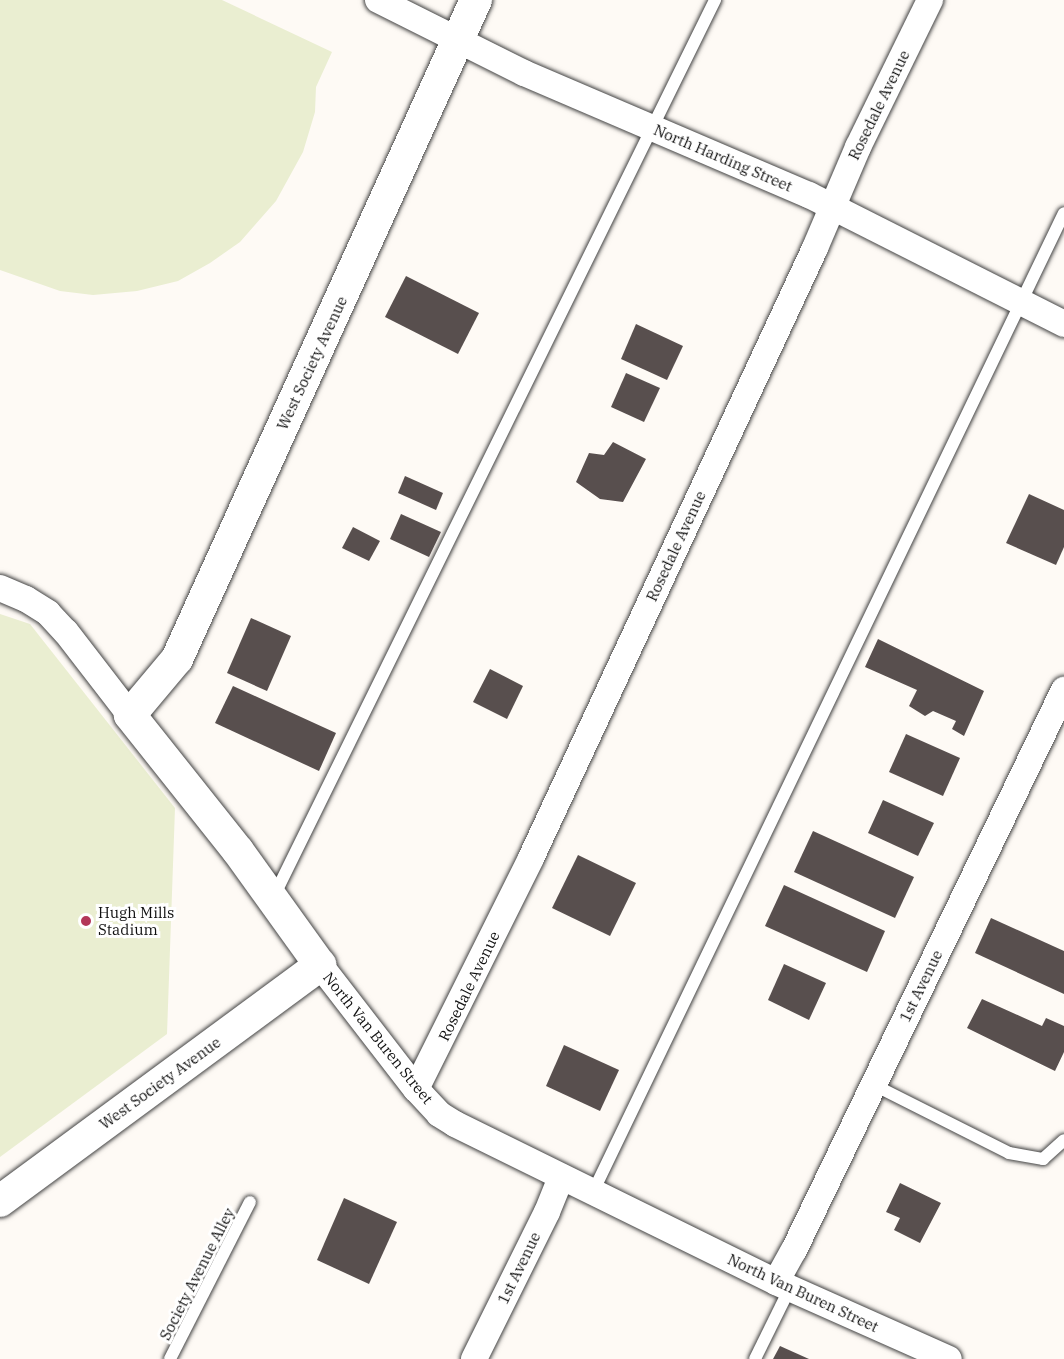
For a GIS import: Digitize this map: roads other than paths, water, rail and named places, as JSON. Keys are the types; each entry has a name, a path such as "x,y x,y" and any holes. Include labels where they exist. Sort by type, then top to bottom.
{"street":[{"name":"North Harding Street","path":"378,0 524,73 831,207 1064,324"},
{"name":"West Society Avenue","path":"130,715 177,659 476,0"},
{"name":"Rosedale Avenue","path":"416,1089 536,847 806,270 831,207 930,0"},
{"name":"North Van Buren Street","path":"0,588 26,599 48,613 66,632 273,899 320,965 416,1089 439,1114 561,1177 783,1285 949,1359"},
{"name":"1st Avenue","path":"783,1285 794,1250 1064,690"},
{"name":"West Society Avenue","path":"0,1201 320,965"},
{"name":"1st Avenue","path":"474,1359 561,1177"}],"lane":[{"path":"273,899 715,0"},
{"path":"593,1192 1064,213"},
{"path":"873,1085 1009,1153 1043,1160 1064,1140"},
{"name":"Society Avenue Alley","path":"170,1359 250,1202"},
{"path":"755,1359 783,1285"}],"place":[{"name":"Hugh Mills Stadium","path":"86,921"}]}
